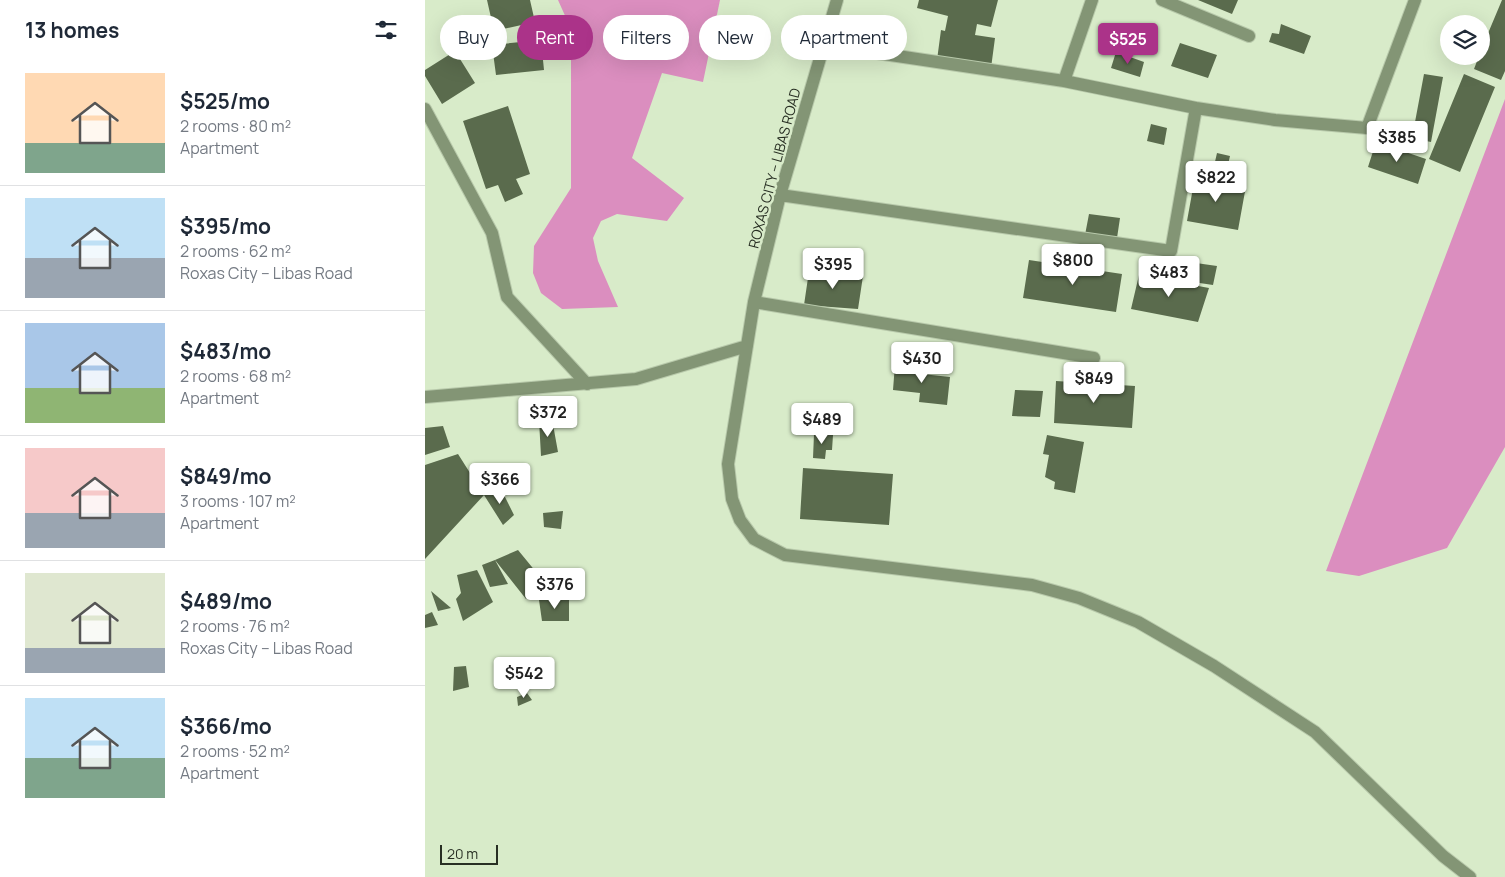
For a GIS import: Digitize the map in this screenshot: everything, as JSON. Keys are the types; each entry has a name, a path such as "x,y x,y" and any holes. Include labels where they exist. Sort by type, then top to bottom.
{"street":[{"name":"ROXAS CITY – LIBAS ROAD","path":"833,15 837,0"},
{"path":"1064,81 1093,0"},
{"path":"1162,0 1249,36"},
{"path":"907,57 1064,81 1196,108 1275,120 1367,128 1415,0"},
{"name":"ROXAS CITY – LIBAS ROAD","path":"820,60 780,195 754,302 728,464 732,499 740,520 754,539 785,555 1032,585 1079,598 1138,622 1213,666 1315,732 1443,856 1470,877"},
{"path":"780,195 1171,251 1196,108"},
{"path":"425,109 492,233 507,298 587,384"},
{"path":"754,302 1094,358"},
{"path":"425,397 636,379 747,346"}],"shaded area":[{"path":"558,0 720,0 717,15 699,15 699,60 708,60 703,82 662,73 632,158 684,198 667,221 617,214 601,221 593,238 598,261 618,307 562,309 541,293 533,273 534,246 571,188 571,60 593,60 593,15 565,15"},
{"path":"1505,99 1505,447 1447,548 1359,576 1326,571"}],"building":[{"path":"487,0 530,0 533,15 517,15 517,26 507,28 507,15 490,15"},
{"path":"919,0 998,0 991,27 977,24 975,35 995,38 991,68 937,60 941,30 945,31 948,16 917,8"},
{"path":"1198,0 1238,0 1232,14"},
{"path":"1502,0 1505,0 1505,71 1501,80 1474,69 1476,65 1490,65 1490,29"},
{"path":"1281,24 1311,36 1304,54 1269,42 1272,33 1279,34"},
{"path":"517,42 517,60 543,60 544,70 496,75 494,60 507,60 507,43"},
{"path":"1180,43 1217,55 1208,78 1171,66"},
{"path":"1116,52 1144,62 1140,77 1111,68"},
{"path":"441,60 461,60 475,83 442,104 425,76 425,70"},
{"path":"1424,74 1443,77 1431,142 1412,138"},
{"path":"1464,74 1495,87 1460,172 1429,159"},
{"path":"508,106 530,174 516,179 523,194 505,202 498,185 486,189 463,121"},
{"path":"1151,124 1167,128 1164,145 1147,141"},
{"path":"1376,142 1426,159 1418,184 1368,167"},
{"path":"1217,153 1230,156 1227,169 1214,166"},
{"path":"1195,177 1246,186 1238,230 1187,221"},
{"path":"1089,214 1120,218 1117,238 1085,235"},
{"path":"1029,260 1122,274 1116,312 1023,298"},
{"path":"1196,263 1217,266 1213,285 1193,282"},
{"path":"809,271 863,276 858,309 804,305"},
{"path":"1139,275 1209,288 1198,322 1131,309"},
{"path":"895,364 923,367 922,374 950,377 947,405 919,402 920,393 893,390"},
{"path":"1056,381 1135,386 1132,428 1054,423"},
{"path":"1015,390 1043,391 1040,417 1012,416"},
{"path":"552,419 558,452 541,456 539,420"},
{"path":"443,426 450,447 425,455 425,428"},
{"path":"814,434 833,435 832,450 826,450 825,459 813,458"},
{"path":"1047,435 1084,442 1075,493 1054,489 1055,482 1045,477 1049,455 1043,454"},
{"path":"458,454 484,495 425,559 425,465"},
{"path":"803,468 893,474 889,525 800,519"},
{"path":"499,485 514,515 503,525 484,495"},
{"path":"563,511 561,529 544,527 543,513"},
{"path":"518,550 550,589 526,599 495,560"},
{"path":"495,560 508,584 490,587 482,565"},
{"path":"477,570 493,602 463,621 456,599 461,593 457,575"},
{"path":"431,591 451,608 438,611"},
{"path":"569,599 569,621 542,621 539,600"},
{"path":"432,612 438,625 425,628 425,615"},
{"path":"466,666 469,687 453,691 454,667"},
{"path":"527,693 532,700 518,706 517,697"}]}
